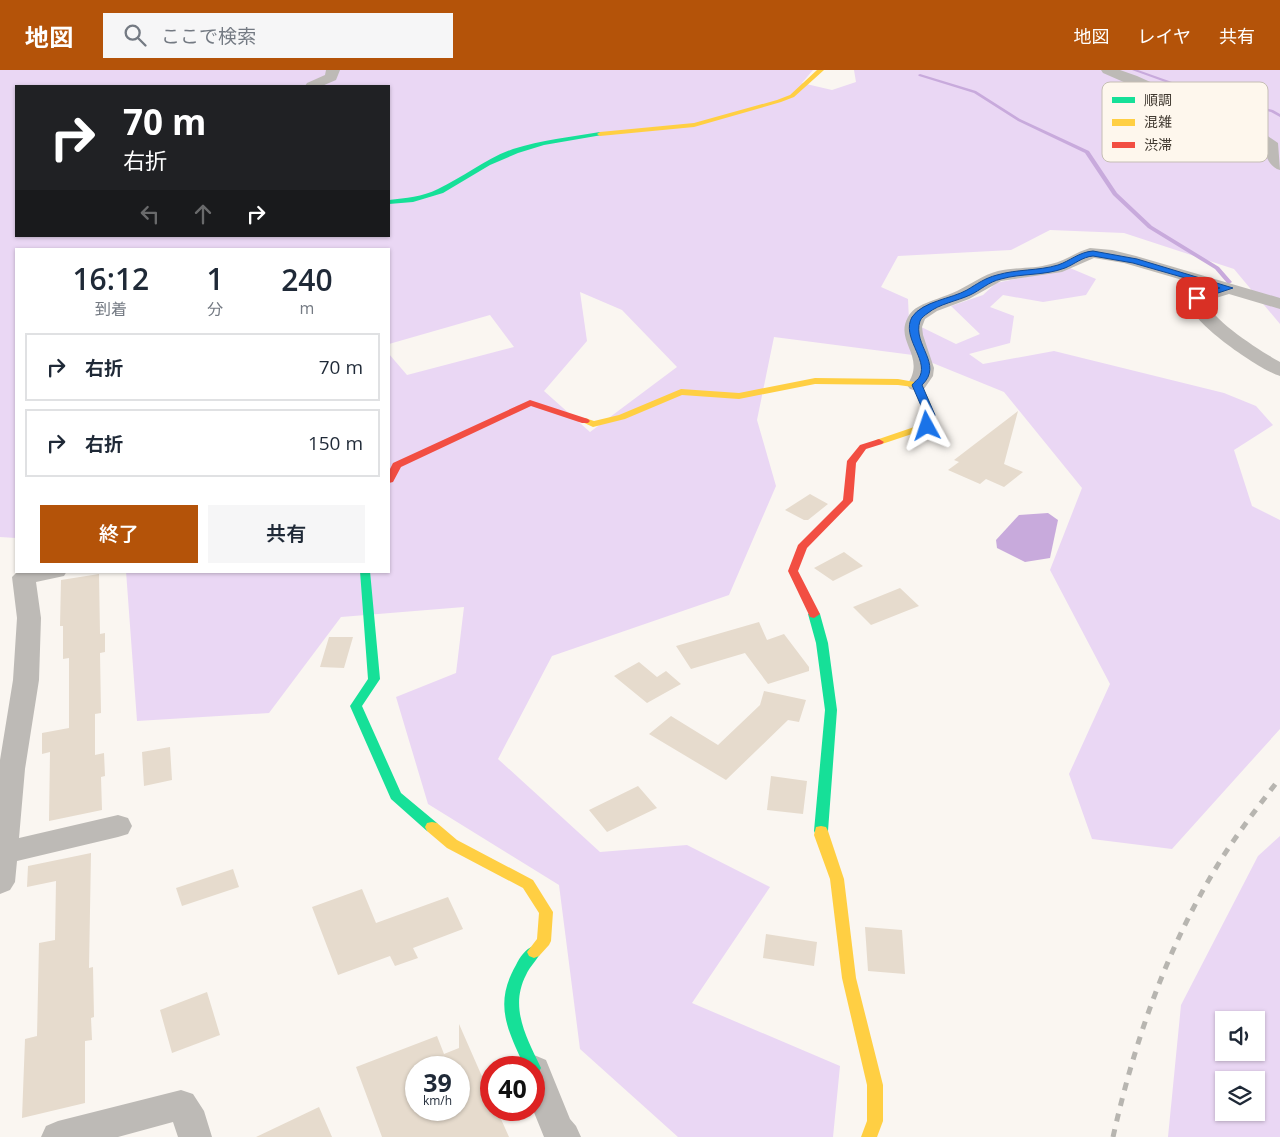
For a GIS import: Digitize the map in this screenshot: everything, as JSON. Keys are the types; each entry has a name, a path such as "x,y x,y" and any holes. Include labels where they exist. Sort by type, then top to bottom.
{"street":[{"path":"314,85 331,77 333,70"},
{"path":"390,202 413,200 440,191 487,163 515,151 543,143 610,132 694,125 779,101 792,96 822,70"},
{"path":"1108,70 1136,82"},
{"path":"1268,141 1271,143 1273,156 1280,164"},
{"path":"917,385 924,378 926,367 914,333 916,318 926,310 958,297 983,282 1000,276 1042,272 1063,266 1085,254 1093,253 1134,261 1280,304"},
{"path":"1229,288 1197,298 1196,304 1208,320 1260,359 1280,370"},
{"path":"390,478 397,465 530,403 593,424 622,418 681,392 739,396 815,381 898,382 917,385"},
{"path":"869,1137 875,1121 875,1086 850,978 837,879 821,835 831,710 814,612 794,571 802,547 848,501 851,463 863,447 927,426 930,415 917,385"},
{"path":"0,882 12,769 26,680 29,618 24,577 45,573"},
{"path":"365,573 374,678 356,706 396,796 452,844 528,884 546,912 544,941 526,960 513,986 512,1016 528,1056"},
{"path":"3,853 118,826"},
{"path":"545,1099 557,1129 564,1137"},
{"path":"58,1137 139,1127 181,1105 192,1122 195,1137"}],"shaded area":[{"path":"0,70 813,70 802,83 832,90 856,82 854,70 1280,70 1280,324 1234,269 1124,233 1050,230 1011,250 898,256 881,287 908,299 909,321 956,344 980,334 951,306 983,295 996,283 1070,268 1096,279 1086,295 1043,302 1003,295 990,307 1014,316 1010,343 969,354 983,364 1054,351 1224,393 1256,406 1273,425 1234,450 1252,506 1280,520 1280,729 1172,849 1092,839 1069,774 1110,684 1050,570 1082,488 1004,392 913,355 774,337 757,420 776,486 729,595 552,656 498,759 600,852 687,845 770,887 692,1003 840,1066 833,1137 678,1137 580,1049 559,885 428,804 396,697 456,673 464,607 341,617 269,713 137,721 126,573 390,573 390,355 407,375 514,347 490,315 390,344 390,248 15,248 15,538 0,537","holes":["580,292 622,310 677,367 590,432 544,391 587,341"]},
{"path":"1048,513 1058,520 1050,558 1025,562 997,548 996,540 1019,515"},
{"path":"1280,836 1280,1137 1168,1137 1181,1005 1258,856"}],"building":[{"path":"1018,411 1004,464 1023,472 1004,487 986,479 980,484 948,470 959,462 954,460"},
{"path":"810,494 828,504 808,520 804,520 785,510"},
{"path":"844,552 863,566 833,581 814,568"},
{"path":"99,574 100,634 105,633 105,652 100,653 101,713 95,714 95,755 104,753 105,776 101,777 102,810 49,821 50,752 42,754 42,733 69,728 69,658 63,659 63,626 60,626 61,580"},
{"path":"900,588 919,606 871,625 853,607"},
{"path":"759,622 767,640 784,634 809,667 809,671 768,684 745,653 691,669 676,646"},
{"path":"329,637 353,637 344,668 320,667"},
{"path":"639,662 657,677 666,671 681,684 647,703 614,676"},
{"path":"764,691 806,700 799,722 788,720 726,780 649,734 671,716 718,745 760,705"},
{"path":"170,747 172,780 144,786 142,752"},
{"path":"771,776 807,781 803,814 767,810"},
{"path":"638,786 657,808 607,832 589,810"},
{"path":"91,853 89,968 93,967 94,1017 91,1018 92,1040 85,1041 85,1103 22,1118 25,1039 37,1036 39,943 55,940 56,881 27,887 28,866"},
{"path":"233,869 239,887 182,906 176,888"},
{"path":"362,889 376,923 448,897 463,929 413,948 418,958 395,966 390,956 338,975 312,907"},
{"path":"865,927 902,930 905,974 868,971"},
{"path":"766,934 817,942 814,966 763,958"},
{"path":"207,992 220,1035 172,1053 160,1010"},
{"path":"459,1024 480,1072 480,1121 502,1121 509,1137 382,1137 356,1067 437,1036 444,1054 459,1048"},
{"path":"319,1107 332,1137 256,1137"}],"waterway":[{"path":"1134,70 1168,82"},
{"path":"920,75 975,92 1019,120 1087,152 1115,194 1150,227 1217,268 1229,282"},
{"path":"1268,110 1280,116"}],"railway":[{"path":"1113,1137 1143,1028 1185,924 1222,858 1280,778"}],"traffic: fast":[{"path":"390,202 413,200 440,191 487,163 515,151 543,143 600,134"},
{"path":"365,573 374,679 356,706 396,796 432,827"},
{"path":"814,614 822,643 831,710 821,831"},
{"path":"528,1056 512,1017 511,999 519,973 534,952"}],"traffic: slow":[{"path":"600,134 694,125 779,101 792,96 821,70"},
{"path":"585,421 593,424 622,417 681,392 739,396 815,381 898,382 917,385 930,415 927,426 879,442"},
{"path":"432,827 452,844 528,884 546,912 544,941 534,952"},
{"path":"821,831 837,879 849,978 875,1085 875,1121 869,1137"}],"traffic: jam":[{"path":"390,478 397,465 530,403 585,421"},
{"path":"814,614 793,571 802,547 848,501 851,463 863,447 879,442"}],"route":[{"path":"927,426 930,415 917,385 924,378 926,367 914,333 916,318 926,310 970,292 983,282 1000,276 1042,272 1063,266 1085,254 1093,253 1106,254 1134,261 1229,288 1197,298"}]}
